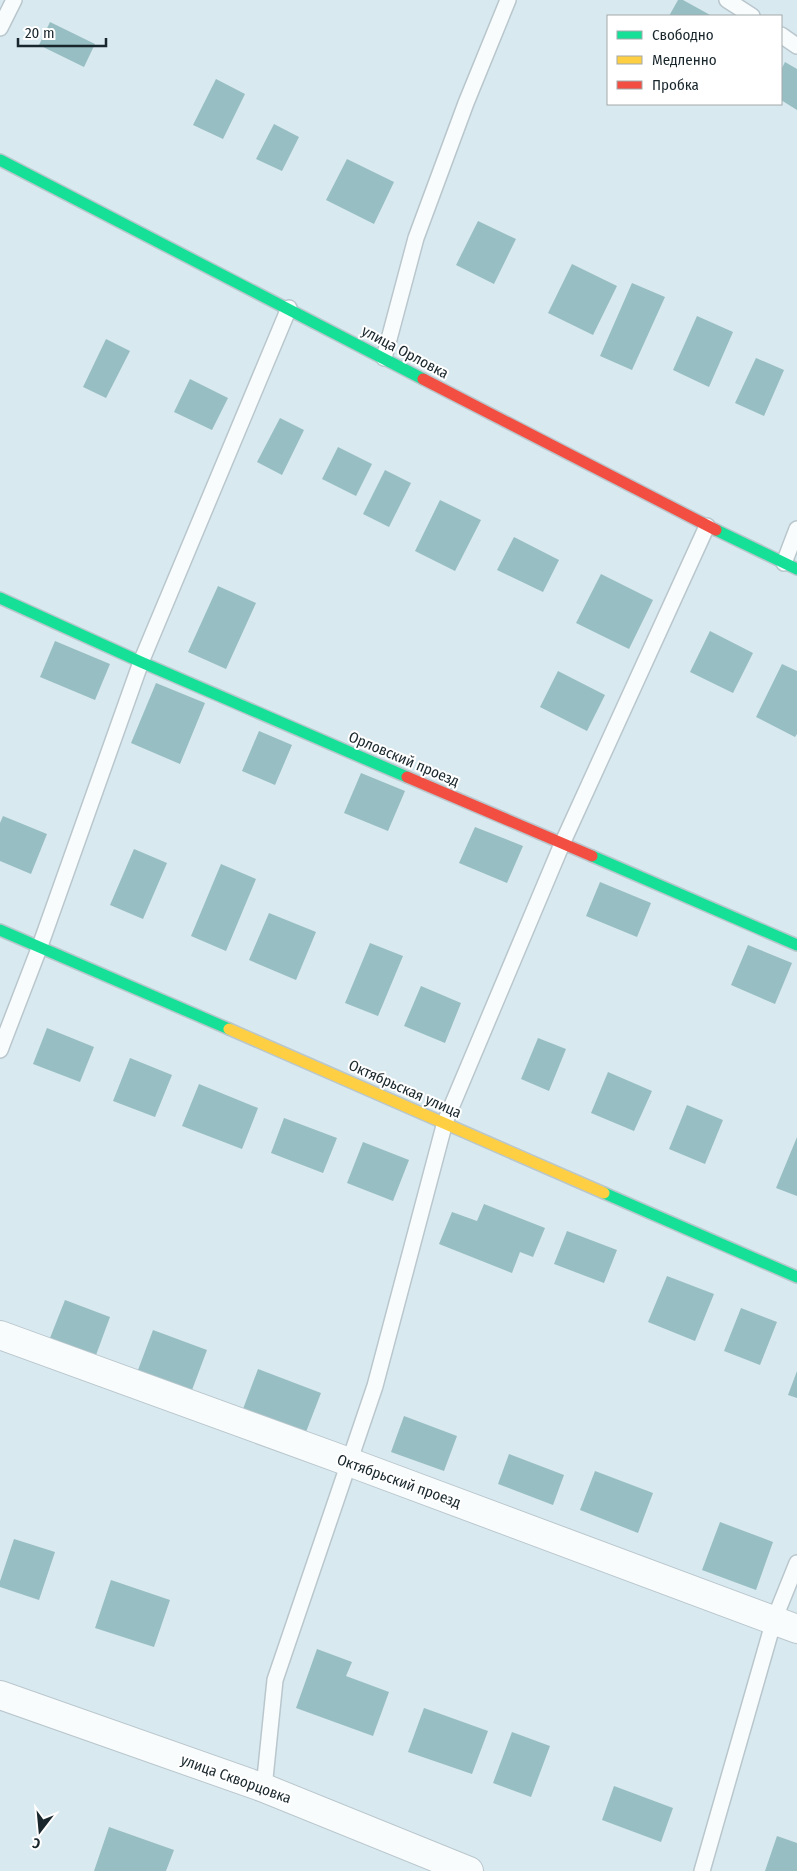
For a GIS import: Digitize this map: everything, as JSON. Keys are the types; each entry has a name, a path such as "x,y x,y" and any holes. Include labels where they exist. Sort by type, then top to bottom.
{"street":[{"name":"улица Орловка","path":"0,160 707,526 791,566"},
{"name":"Орловский проезд","path":"0,598 141,662 797,945"},
{"name":"Октябрьская улица","path":"0,930 445,1122 797,1277"},
{"name":"Октябрьский проезд","path":"0,1336 349,1462 786,1624"},
{"name":"улица Скворцовка","path":"0,1695 264,1788 469,1871"}],"lane":[{"path":"0,28 14,0"},
{"path":"384,358 416,238 466,103 508,0"},
{"path":"727,0 750,15"},
{"path":"782,36 797,46"},
{"path":"0,1050 40,946 141,662 289,308"},
{"path":"264,1788 275,1680 374,1386 445,1122 562,844 707,526"},
{"path":"791,566 797,529"},
{"path":"702,1871 786,1624 797,1563"}],"building":[{"path":"678,0 683,0 710,15 670,15"},
{"path":"50,22 95,44 84,67 39,45"},
{"path":"785,62 797,69 797,110 782,101 782,68"},
{"path":"216,79 245,94 223,139 193,125"},
{"path":"274,124 299,137 282,171 256,159"},
{"path":"347,159 394,182 374,224 326,200"},
{"path":"478,221 516,239 494,284 456,265"},
{"path":"572,264 617,286 593,335 548,313"},
{"path":"632,283 665,297 632,370 600,356"},
{"path":"697,316 733,332 709,387 673,370"},
{"path":"106,339 130,351 106,398 83,387"},
{"path":"756,358 784,370 764,416 735,403"},
{"path":"190,379 228,398 212,430 174,412"},
{"path":"280,418 304,430 282,475 257,462"},
{"path":"338,447 372,464 356,496 322,479"},
{"path":"385,470 411,483 389,527 363,514"},
{"path":"440,500 481,520 455,571 415,551"},
{"path":"514,537 559,560 543,592 497,570"},
{"path":"601,574 653,600 629,649 576,623"},
{"path":"218,586 256,603 226,669 188,652"},
{"path":"710,631 753,653 733,693 690,672"},
{"path":"55,641 110,664 95,700 40,677"},
{"path":"782,664 797,671 797,734 795,737 756,717"},
{"path":"558,671 605,695 587,731 540,707"},
{"path":"156,683 205,703 180,764 131,743"},
{"path":"259,731 292,745 275,785 242,771"},
{"path":"361,773 405,791 388,831 344,813"},
{"path":"3,816 47,834 31,874 0,861 0,823"},
{"path":"475,827 523,846 507,883 459,863"},
{"path":"134,849 167,863 143,919 110,905"},
{"path":"221,864 256,879 226,951 191,936"},
{"path":"600,882 651,903 637,937 586,916"},
{"path":"269,913 316,932 296,980 249,960"},
{"path":"370,943 403,956 378,1016 345,1003"},
{"path":"748,945 792,963 775,1004 731,985"},
{"path":"421,986 461,1003 445,1043 404,1026"},
{"path":"47,1028 94,1047 80,1082 33,1064"},
{"path":"538,1038 566,1049 549,1091 521,1079"},
{"path":"130,1058 172,1075 155,1117 113,1101"},
{"path":"608,1072 652,1091 634,1131 591,1113"},
{"path":"199,1084 258,1108 242,1149 182,1126"},
{"path":"687,1105 723,1120 705,1164 669,1149"},
{"path":"284,1118 337,1138 323,1173 271,1153"},
{"path":"797,1137 797,1196 776,1188"},
{"path":"363,1142 409,1160 393,1201 347,1183"},
{"path":"484,1204 545,1228 533,1257 520,1252 512,1273 439,1244 452,1212 477,1221"},
{"path":"567,1231 617,1250 604,1283 554,1264"},
{"path":"667,1276 714,1294 695,1341 648,1322"},
{"path":"65,1300 110,1317 96,1355 50,1338"},
{"path":"741,1308 777,1322 760,1365 724,1351"},
{"path":"153,1330 207,1350 192,1390 138,1370"},
{"path":"258,1369 321,1393 306,1432 243,1409"},
{"path":"797,1371 797,1398 788,1395"},
{"path":"404,1416 457,1436 444,1471 391,1452"},
{"path":"509,1454 564,1475 553,1505 498,1484"},
{"path":"595,1471 653,1493 638,1533 580,1510"},
{"path":"720,1522 773,1542 756,1590 702,1570"},
{"path":"14,1539 55,1552 39,1600 0,1587 0,1581"},
{"path":"111,1580 170,1600 154,1647 95,1628"},
{"path":"317,1649 352,1662 346,1676 389,1692 373,1736 296,1708"},
{"path":"424,1708 488,1731 472,1774 408,1752"},
{"path":"512,1732 550,1746 531,1797 493,1783"},
{"path":"614,1786 673,1808 661,1842 602,1820"},
{"path":"109,1827 174,1850 166,1871 94,1871"},
{"path":"777,1836 797,1843 797,1871 765,1871"}],"traffic: fast":[{"path":"0,160 423,379"},
{"path":"716,530 797,569"},
{"path":"0,598 141,662 407,777"},
{"path":"592,856 797,945"},
{"path":"0,930 229,1029"},
{"path":"604,1193 797,1277"}],"traffic: slow":[{"path":"229,1029 604,1193"}],"traffic: jam":[{"path":"423,379 716,530"},
{"path":"407,777 592,856"}]}
